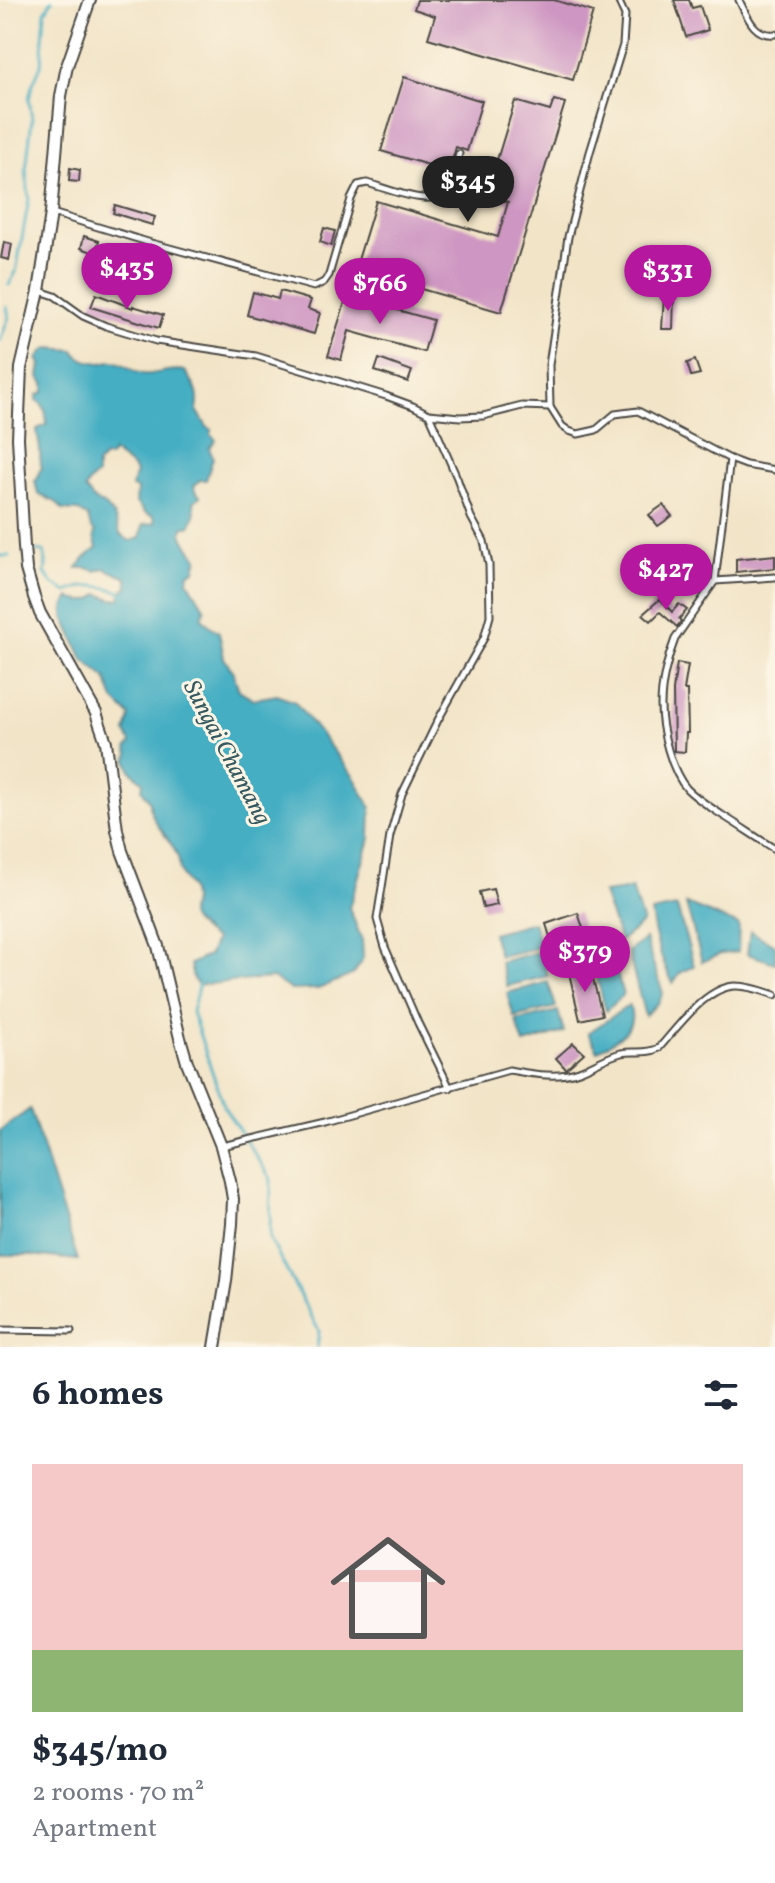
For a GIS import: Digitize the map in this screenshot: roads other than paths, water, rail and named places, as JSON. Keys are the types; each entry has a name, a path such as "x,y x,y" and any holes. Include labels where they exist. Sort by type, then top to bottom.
{"street":[{"path":"90,0 67,66 61,96 51,213 39,291 23,358 18,411 26,569 40,613 103,729 119,840 158,946 187,1062 221,1146 230,1181 233,1199 226,1281 215,1347"}],"lane":[{"path":"618,0 625,15 623,45 568,237 549,365 550,407 562,426 578,434 596,430 615,414 638,411 730,459 775,470"},
{"path":"739,0 760,33 775,34"},
{"path":"51,213 314,287 329,275 358,185 367,183 424,199 440,197 450,185 459,154"},
{"path":"39,291 55,296 92,321 148,340 256,356 386,396 429,414 483,416 522,406 550,407"},
{"path":"429,414 484,541 489,565 490,616 484,638 438,720 402,794 390,836 377,919 385,947 450,1088"},
{"path":"730,459 715,581 675,639 661,706 669,754 675,772 689,791 775,849"},
{"path":"715,581 775,577"},
{"path":"221,1146 509,1070 560,1075 579,1071 622,1053 654,1051 708,995 719,989 747,987 775,995"},
{"path":"0,1330 71,1331"}],"water":[{"path":"48,348 74,350 86,360 118,362 144,374 185,371 194,385 197,410 216,440 209,448 213,458 206,480 200,480 194,486 200,496 194,502 195,515 190,526 184,526 181,533 198,558 188,581 205,609 202,618 219,632 224,658 239,690 254,699 277,695 295,702 354,777 371,807 370,839 349,908 362,940 363,958 354,974 318,989 291,990 273,978 198,985 193,979 190,964 209,955 215,940 191,918 191,894 180,871 175,850 153,817 150,802 142,789 143,782 131,771 127,748 131,743 126,732 130,716 114,700 106,678 83,659 64,617 64,606 70,598 86,601 99,594 120,599 121,592 128,587 127,578 104,568 96,571 77,568 97,548 95,532 88,517 79,511 63,510 56,502 38,494 35,481 42,468 37,429 47,425 44,408 37,400 37,395 44,392 44,383 39,377 41,364 38,359","holes":["113,452 136,472 132,487 137,489 136,503 154,517 155,523 143,525 140,538 130,541 120,534 114,516 104,504 95,501 85,489 97,475 97,465"]},
{"path":"632,889 643,923 620,941 603,893"},
{"path":"686,904 739,925 738,952 721,954 702,962"},
{"path":"677,907 694,966 680,973 673,983 659,949 651,912"},
{"path":"533,922 541,947 499,956 492,933"},
{"path":"750,931 775,945 775,963 747,954"},
{"path":"645,939 663,993 645,1016 628,952"},
{"path":"610,948 623,995 606,1011 590,953"},
{"path":"541,951 548,976 507,986 500,962"},
{"path":"548,982 556,1007 514,1017 507,993"},
{"path":"629,1005 631,1021 624,1033 598,1051 588,1033"},
{"path":"558,1011 564,1032 524,1044 516,1021"},
{"path":"30,1109 78,1260 0,1255 0,1131"}],"waterway":[{"name":"Sungai Chamang","path":"9,285 16,272 29,199 26,170 32,119 29,99 41,65 45,12 52,0"},
{"name":"Sungai Chamang","path":"0,341 9,317 7,307"},
{"name":"Sungai Chamang","path":"35,551 44,552 45,573 53,584 67,592 94,586 122,594"},
{"name":"Sungai Chamang","path":"0,556 9,556"},
{"name":"Sungai Chamang","path":"199,983 192,1012 224,1107 271,1179 270,1239 319,1331 317,1347"}]}
